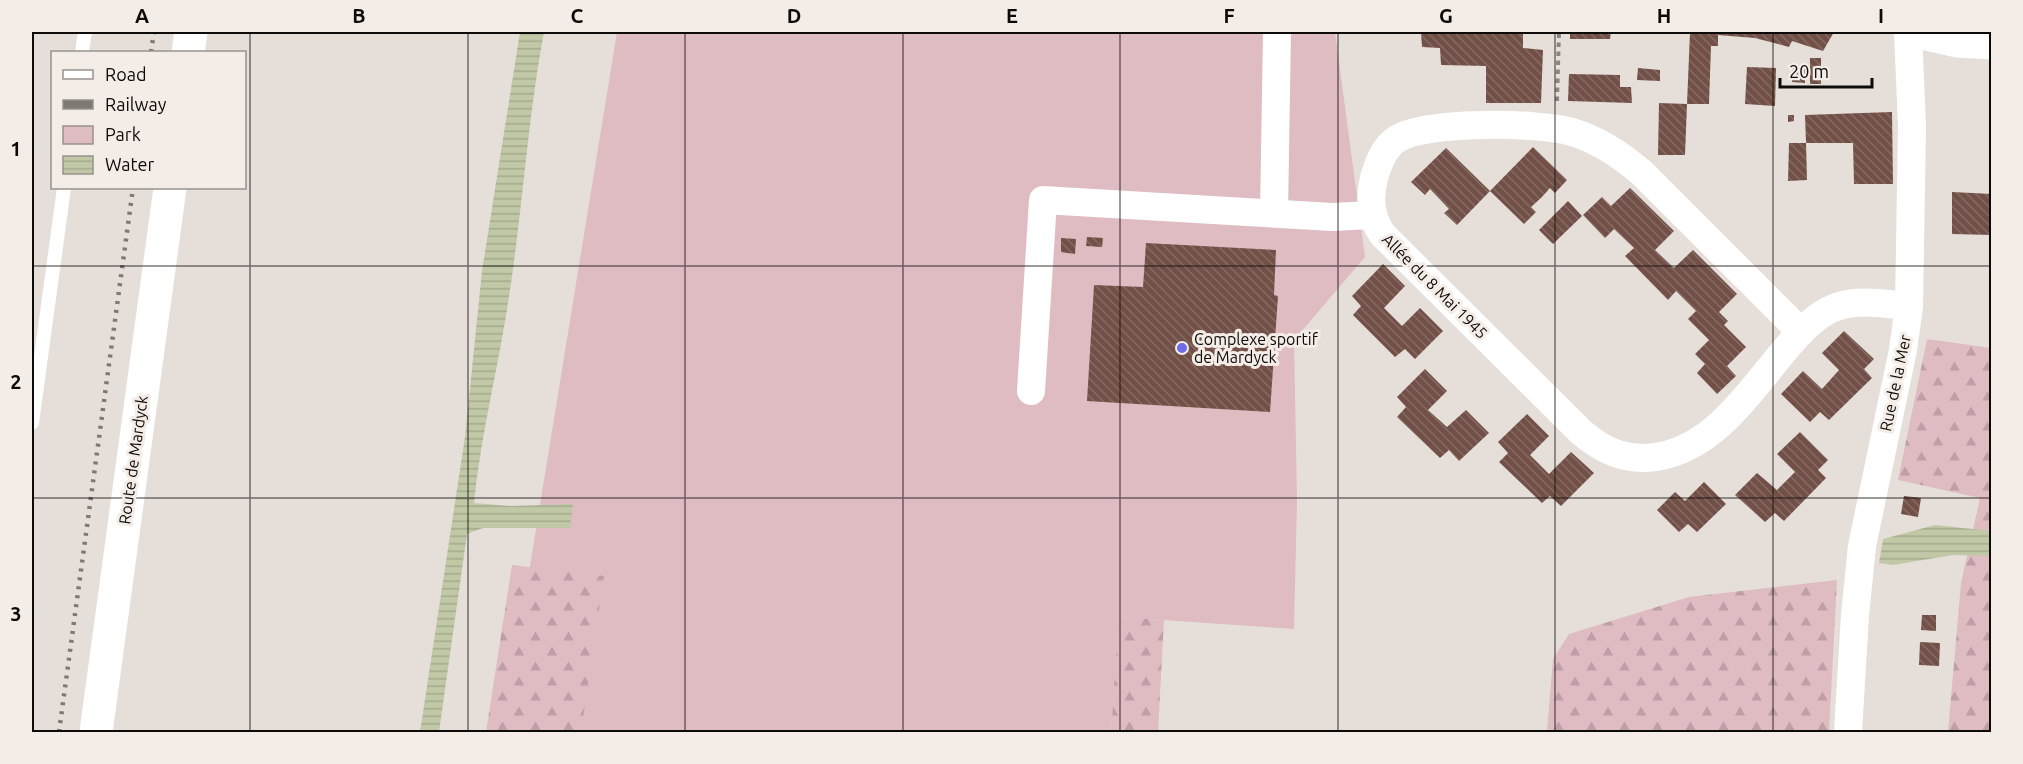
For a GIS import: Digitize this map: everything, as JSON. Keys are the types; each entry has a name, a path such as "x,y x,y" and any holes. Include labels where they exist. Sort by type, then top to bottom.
{"main road":[{"path":"188,51 191,32"},
{"path":"1917,32 1957,41 1992,43"},
{"name":"Route de Mardyck","path":"96,732 170,189"}],"street":[{"path":"1274,213 1277,32"},
{"name":"Rue de la Mer","path":"1848,732 1855,615 1862,546 1903,350 1909,306 1912,126 1908,32"},
{"name":"Allée du 8 Mai 1945","path":"1801,332 1629,162 1601,143 1556,129 1449,127 1404,135 1394,140 1380,162 1372,188 1372,215 1376,225 1392,244 1581,432 1616,454 1643,458 1657,457 1671,454 1702,438 1739,405 1801,332 1823,314 1849,304 1909,306"},
{"path":"1031,391 1043,200 1332,217 1372,215"}],"lane":[{"path":"82,51 85,32"},
{"path":"32,423 64,189"}],"path":[{"path":"1556,129 1559,32"}],"green space":[{"path":"617,32 1335,32 1365,257 1294,340 1297,500 1294,629 1120,617 1111,732 503,732"},
{"path":"1927,339 1991,348 1991,732 1948,732 1961,583 1980,498 1898,480"},
{"path":"512,565 604,576 581,732 486,732"},
{"path":"1837,580 1829,732 1547,732 1553,659 1569,634 1689,597"},
{"path":"1119,617 1164,620 1158,732 1111,732"}],"water":[{"path":"520,32 544,32 510,290 481,449 474,503 510,506 573,504 570,528 483,528 467,534 439,732 420,732 465,437 482,271"},
{"path":"1935,525 1991,531 1991,556 1953,555 1893,565 1879,563 1883,539"}],"building":[{"path":"1421,32 1523,32 1523,48 1543,50 1541,103 1486,103 1486,66 1441,65 1440,48 1422,47"},
{"path":"1570,32 1611,32 1610,39 1570,39"},
{"path":"1690,32 1834,32 1823,51 1792,41 1789,47 1755,38 1718,35 1718,46 1711,46 1709,104 1687,104"},
{"path":"1810,58 1821,58 1821,84 1810,84"},
{"path":"1793,66 1805,66 1805,83 1792,82"},
{"path":"1747,67 1776,68 1775,106 1745,104"},
{"path":"1638,68 1660,70 1660,81 1637,80"},
{"path":"1569,74 1620,75 1620,87 1631,87 1632,103 1568,101"},
{"path":"1659,103 1687,104 1685,155 1658,155"},
{"path":"1892,112 1893,184 1854,184 1853,143 1806,143 1805,115"},
{"path":"1788,115 1794,115 1794,121 1788,122"},
{"path":"1789,143 1806,143 1807,180 1788,181"},
{"path":"1533,147 1567,180 1555,193 1550,188 1531,207 1536,212 1524,224 1490,191"},
{"path":"1446,148 1490,191 1457,225 1444,213 1449,209 1430,189 1425,195 1411,182"},
{"path":"1630,188 1674,231 1655,250 1674,268 1693,250 1737,294 1719,312 1728,321 1724,325 1746,347 1727,366 1736,376 1717,394 1697,373 1705,364 1695,354 1709,340 1688,319 1696,311 1676,291 1668,300 1625,256 1634,248 1614,229 1605,238 1583,215 1602,197 1611,206"},
{"path":"1952,192 1992,194 1992,235 1952,234"},
{"path":"1568,201 1582,216 1553,244 1539,230"},
{"path":"1087,237 1103,238 1102,247 1086,246"},
{"path":"1061,238 1076,239 1075,254 1061,252"},
{"name":"Complexe sportif de Mardyck","path":"1146,243 1276,250 1274,295 1278,296 1270,412 1087,401 1094,285 1143,287"},
{"path":"1383,264 1405,286 1384,308 1402,326 1420,308 1443,331 1415,359 1405,349 1395,357 1353,315 1361,306 1352,296"},
{"path":"1844,331 1874,359 1864,369 1872,378 1829,420 1820,412 1810,422 1781,394 1803,371 1822,389 1839,370 1822,353"},
{"path":"1425,369 1447,391 1428,410 1447,427 1466,410 1489,433 1459,461 1449,450 1440,458 1397,417 1406,407 1397,397"},
{"path":"1527,414 1549,436 1530,455 1549,474 1571,452 1594,473 1561,506 1550,496 1542,503 1499,462 1508,453 1498,442"},
{"path":"1800,432 1828,460 1818,470 1826,478 1784,521 1775,513 1765,522 1735,495 1757,473 1777,490 1795,472 1777,454"},
{"path":"1704,482 1726,504 1697,532 1688,524 1679,532 1657,510 1675,492 1685,501"},
{"path":"1904,496 1921,498 1918,517 1901,514"},
{"path":"1922,615 1936,615 1936,631 1921,630"},
{"path":"1920,642 1940,643 1939,666 1919,665"}],"railway":[{"path":"151,51 154,32"},
{"path":"59,732 133,189"}],"place":[{"name":"Complexe sportif de Mardyck","path":"1182,348"}]}
